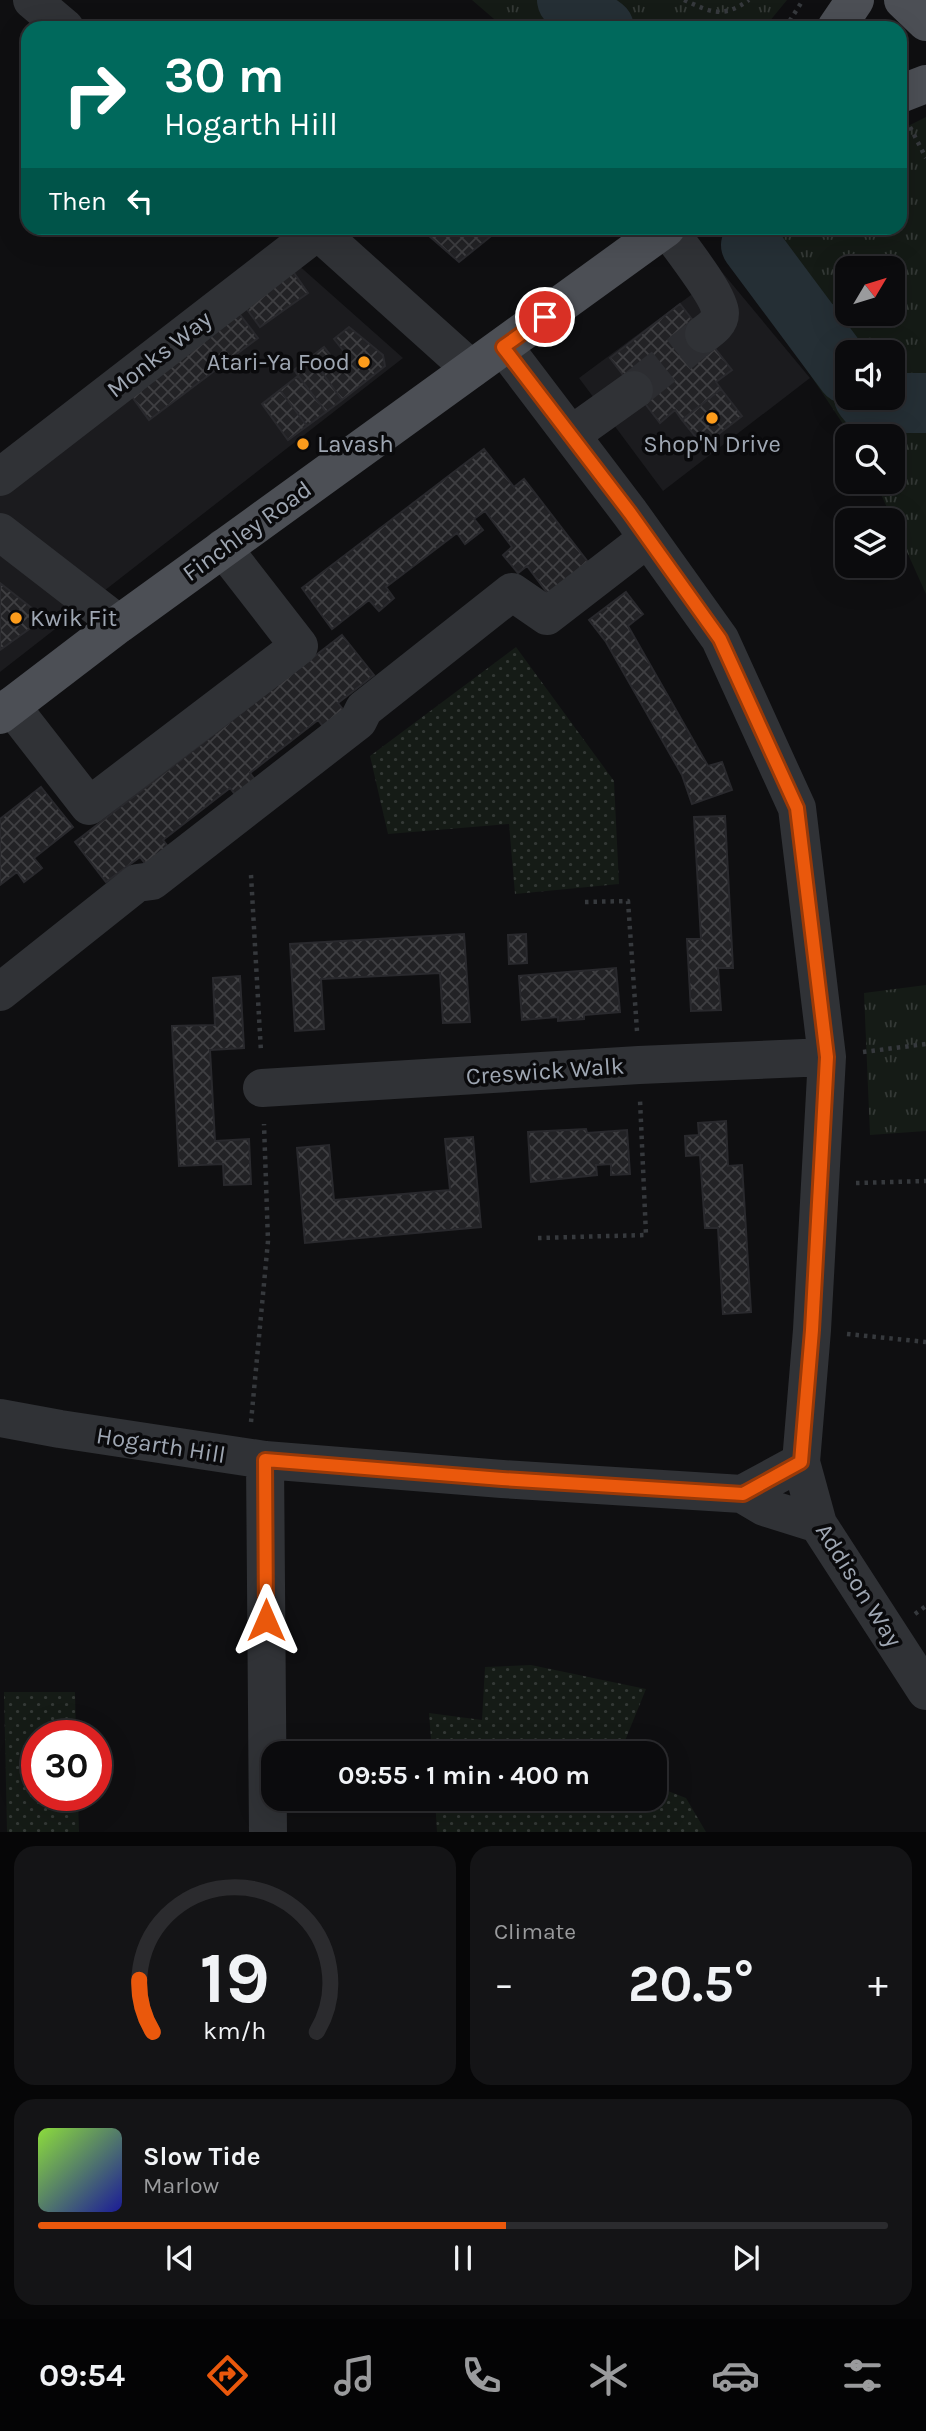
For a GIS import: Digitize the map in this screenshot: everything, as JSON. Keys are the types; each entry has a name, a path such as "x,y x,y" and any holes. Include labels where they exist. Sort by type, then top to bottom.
{"main road":[{"path":"841,21 855,0"},
{"path":"903,0 926,22"},
{"path":"907,102 926,84"},
{"name":"Finchley Road","path":"6,710 223,548 656,235"}],"street":[{"path":"32,0 57,21"},
{"name":"Monks Way","path":"0,477 308,235"},
{"path":"323,235 471,369"},
{"path":"671,235 716,298 720,314 716,325 704,334"},
{"name":"Addison Way","path":"503,347 648,538 720,639 797,808 827,1057 812,1330 801,1462 818,1524 926,1691"},
{"path":"571,435 634,390"},
{"path":"0,532 119,624"},
{"path":"0,992 137,883 152,881 358,721 364,709 512,592 547,616 648,538"},
{"path":"6,710 89,806 299,646 223,548"},
{"name":"Creswick Walk","path":"262,1088 639,1065 827,1057"},
{"name":"Hogarth Hill","path":"0,1418 61,1430 256,1459 502,1479 743,1494 764,1507 818,1524"},
{"path":"256,1459 268,1832"},
{"path":"743,1494 801,1462"}],"path":[{"path":"684,0 713,13 728,11 749,0"},
{"path":"790,21 803,0"},
{"path":"907,115 926,158"},
{"path":"251,875 268,1241 256,1459"},
{"path":"827,1057 926,1044"},
{"path":"820,1185 926,1181"},
{"path":"812,1330 926,1342"}],"shaded area":[{"path":"287,255 403,358 0,672 0,477"},
{"path":"722,272 810,378 663,491 579,378"}],"green space":[{"path":"472,0 787,0 770,21 496,21"},
{"path":"926,117 926,594 905,547 905,508 887,508 881,494 905,494 905,424 843,424 737,265 765,235 907,235 907,126"},
{"path":"516,647 614,781 619,884 515,894 509,824 388,834 370,756"},
{"path":"926,985 926,1131 870,1135 864,993"},
{"path":"531,1665 646,1689 625,1741 431,1741 429,1713 482,1720 485,1667"},
{"path":"4,1692 75,1692 76,1720 21,1720 21,1811 78,1811 79,1832 7,1832"},
{"path":"667,1791 686,1798 706,1832 437,1832 436,1811 667,1811"}],"building":[{"path":"428,235 492,235 459,262"},
{"path":"292,270 308,293 260,327 243,304"},
{"path":"680,304 732,370 716,382 721,389 682,420 675,410 660,423 610,358"},
{"path":"238,312 258,338 149,420 130,394"},
{"name":"Atari-Ya Food","path":"349,327 383,355 385,366 342,400 311,357 324,347 339,366 349,358 334,339"},
{"path":"311,357 342,400 326,412 294,370"},
{"path":"298,376 326,412 307,426 280,390"},
{"name":"Shop'N Drive","path":"721,389 742,416 703,446 682,420"},
{"path":"280,390 307,426 288,440 262,404"},
{"path":"484,449 514,487 524,479 595,571 555,603 527,566 518,573 503,555 512,547 485,511 474,519 483,530 465,544 457,533 386,587 394,598 379,611 369,600 332,629 302,588"},
{"name":"Kwik Fit","path":"0,583 33,609 32,627 0,650"},
{"path":"626,592 643,614 628,626 708,766 722,762 732,790 692,804 682,775 606,642 589,620"},
{"path":"342,635 374,675 338,703 349,717 329,734 318,720 250,773 260,786 240,801 230,788 163,840 173,853 150,870 140,857 106,882 75,842"},
{"path":"41,787 73,827 34,858 42,868 24,882 17,872 0,885 0,819"},
{"path":"725,816 733,968 718,968 721,1010 691,1011 687,939 701,939 694,817"},
{"path":"464,934 470,1022 443,1023 440,973 321,979 324,1029 295,1031 290,944"},
{"path":"526,934 527,963 509,964 508,935"},
{"path":"616,968 620,1012 584,1015 584,1019 558,1021 558,1017 522,1020 519,976"},
{"path":"240,976 244,1048 210,1050 215,1141 249,1139 251,1184 224,1185 223,1164 179,1166 172,1026 215,1025 213,978"},
{"path":"726,1121 728,1166 742,1165 751,1312 723,1314 718,1228 705,1228 700,1155 686,1156 685,1136 699,1135 698,1123"},
{"path":"586,1129 587,1133 627,1130 630,1174 611,1175 611,1164 596,1165 597,1175 531,1182 528,1132"},
{"path":"473,1137 481,1227 305,1243 297,1148 329,1145 334,1200 450,1190 445,1139"}],"waterway":[{"path":"567,0 595,21"},
{"path":"751,245 835,358"},
{"path":"905,403 926,403"}],"tunnel":[{"path":"634,390 704,334"}],"place":[{"name":"Atari-Ya Food","path":"364,362"},
{"name":"Shop'N Drive","path":"712,418"},
{"name":"Lavash","path":"303,444"},
{"name":"Kwik Fit","path":"16,618"}],"route":[{"path":"266,1620 265,1460 502,1479 743,1494 801,1462 812,1330 827,1057 797,808 720,639 630,513 503,347 545,317"}]}
